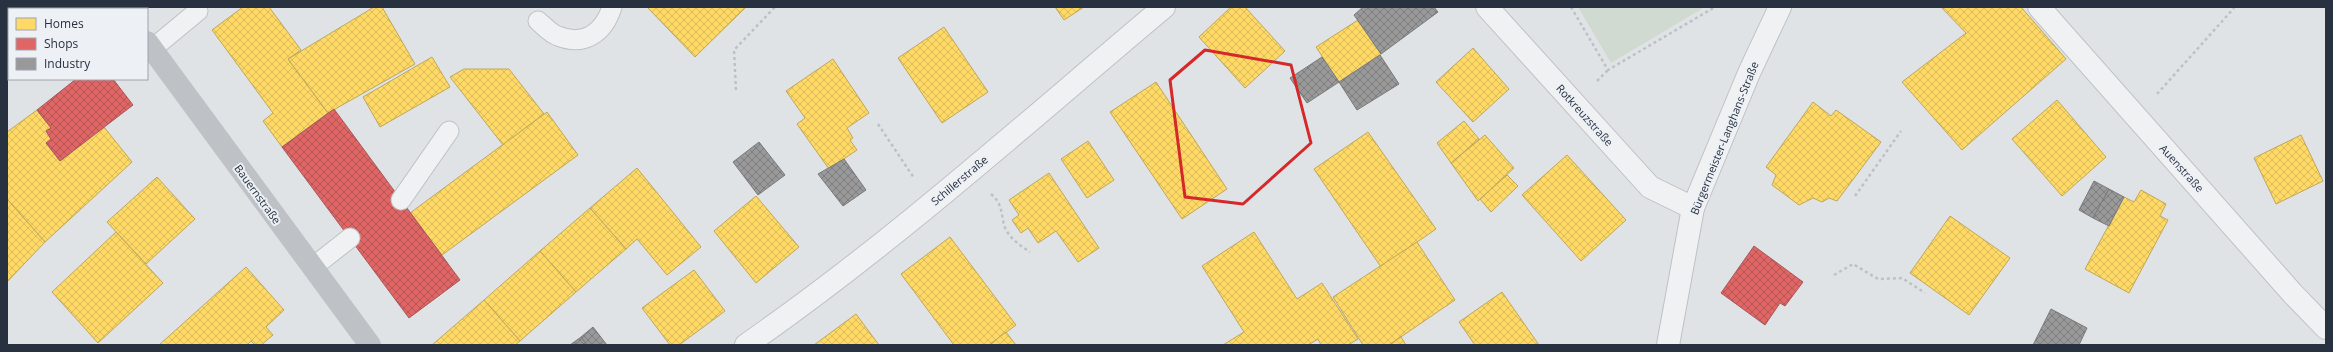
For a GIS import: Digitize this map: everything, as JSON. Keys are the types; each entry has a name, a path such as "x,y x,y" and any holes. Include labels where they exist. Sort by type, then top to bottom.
{"main road":[{"name":"Bauernstraße","path":"150,45 370,345"}],"street":[{"name":"Schillerstraße","path":"746,345 816,296 931,203 1164,7"},
{"name":"Rotkreuzstraße","path":"1487,7 1650,188 1693,208"},
{"name":"Bürgermeister-Langhans-Straße","path":"1668,345 1693,208 1749,73 1780,7"},
{"name":"Auenstraße","path":"2039,7 2298,299 2326,328"}],"lane":[{"path":"538,21 557,36 574,40 591,36 605,25 612,7"},
{"path":"150,45 198,11"},
{"path":"401,200 449,131"},
{"path":"313,267 350,238"}],"path":[{"path":"736,90 734,50 775,7"},
{"path":"1571,7 1608,70 1715,7"},
{"path":"2137,117 2234,8"},
{"path":"878,124 931,203"},
{"path":"1856,196 1901,131"},
{"path":"967,173 995,197 1003,210 1004,226 1015,242 1030,252"},
{"path":"1834,275 1853,264 1878,279 1902,278 1925,293"}],"highlighted area":[{"path":"1205,50 1291,65 1311,143 1243,204 1185,197 1170,80"}],"shaded area":[{"path":"1578,7 1705,7 1611,63"}],"building: Homes":[{"path":"243,7 269,7 301,50 288,59 328,113 282,147 263,121 273,113 212,30"},
{"path":"374,7 382,7 415,64 328,113 288,59"},
{"path":"647,7 746,7 695,57"},
{"path":"1055,7 1084,7 1064,20"},
{"path":"1231,7 1245,7 1285,51 1245,88 1199,37"},
{"path":"1941,7 2021,7 2066,59 1962,150 1902,82 1966,33"},
{"path":"1358,20 1381,54 1339,82 1316,47"},
{"path":"944,27 988,92 942,123 898,58"},
{"path":"1473,48 1509,89 1473,122 1436,82"},
{"path":"432,57 450,87 380,127 363,97"},
{"path":"833,59 869,113 847,128 853,138 850,140 857,150 829,169 797,124 805,118 786,91"},
{"path":"464,69 509,69 544,114 503,145 450,77"},
{"path":"1156,82 1227,189 1182,219 1110,112"},
{"path":"2057,100 2106,157 2062,196 2012,139"},
{"path":"1813,102 1831,116 1836,110 1881,142 1837,201 1829,198 1822,202 1813,198 1799,205 1772,185 1776,175 1766,167"},
{"path":"37,110 51,128 46,131 51,139 46,143 60,161 104,127 132,162 45,242 7,199 7,132"},
{"path":"547,112 578,155 442,255 410,213"},
{"path":"1464,121 1479,139 1451,163 1437,143"},
{"path":"1368,132 1436,229 1381,267 1314,169"},
{"path":"1485,135 1514,168 1478,201 1451,163"},
{"path":"2301,135 2323,181 2276,204 2254,158"},
{"path":"1088,141 1114,180 1087,198 1061,159"},
{"path":"1567,155 1626,220 1581,261 1522,195"},
{"path":"637,168 701,247 667,275 637,239 626,249 590,208"},
{"path":"1049,173 1099,248 1078,262 1056,231 1038,243 1028,228 1021,233 1012,220 1019,215 1009,200"},
{"path":"1507,175 1518,186 1491,212 1480,199"},
{"path":"157,177 195,219 146,264 107,222"},
{"path":"2141,190 2166,204 2160,216 2168,220 2129,293 2085,269 2124,197 2134,202"},
{"path":"756,196 799,247 756,283 714,231"},
{"path":"7,199 45,242 7,282"},
{"path":"590,208 626,249 576,292 540,251"},
{"path":"1950,216 2010,258 1969,315 1910,273"},
{"path":"116,232 163,283 98,343 52,292"},
{"path":"1254,232 1297,299 1322,283 1358,339 1348,345 1321,345 1318,339 1308,345 1223,345 1244,332 1202,266"},
{"path":"950,237 1016,325 989,345 954,345 901,274"},
{"path":"1417,242 1455,300 1389,345 1363,345 1333,297"},
{"path":"540,251 576,292 520,341 484,300"},
{"path":"246,267 284,310 266,327 273,335 261,345 255,345 251,341 247,345 159,345"},
{"path":"694,270 725,311 679,345 670,345 642,308"},
{"path":"1502,292 1539,345 1475,345 1459,322"},
{"path":"484,300 520,341 515,345 432,345"},
{"path":"856,314 879,345 814,345"},
{"path":"1006,332 1016,345 989,345"},
{"path":"1401,337 1406,345 1389,345"}],"building: Shops":[{"path":"7,7 52,7 53,8 8,8 7,76"},
{"path":"75,80 114,80 133,105 60,161 46,143 51,139 46,131 51,128 37,110"},
{"path":"334,109 460,280 409,318 282,147"},
{"path":"1754,246 1803,282 1785,306 1780,303 1765,325 1721,293"}],"building: Industry":[{"path":"1363,7 1434,7 1438,12 1381,54 1354,15"},
{"path":"1380,55 1399,84 1357,110 1339,82"},
{"path":"1322,57 1339,82 1307,103 1290,78"},
{"path":"759,142 785,175 758,195 733,162"},
{"path":"844,159 866,190 843,206 818,174"},
{"path":"2094,181 2109,189 2093,218 2079,210"},
{"path":"2109,189 2124,197 2109,226 2093,218"},
{"path":"2051,309 2087,328 2079,345 2033,345"},
{"path":"593,327 607,345 587,345 581,337"},
{"path":"581,337 587,345 570,345"}]}
